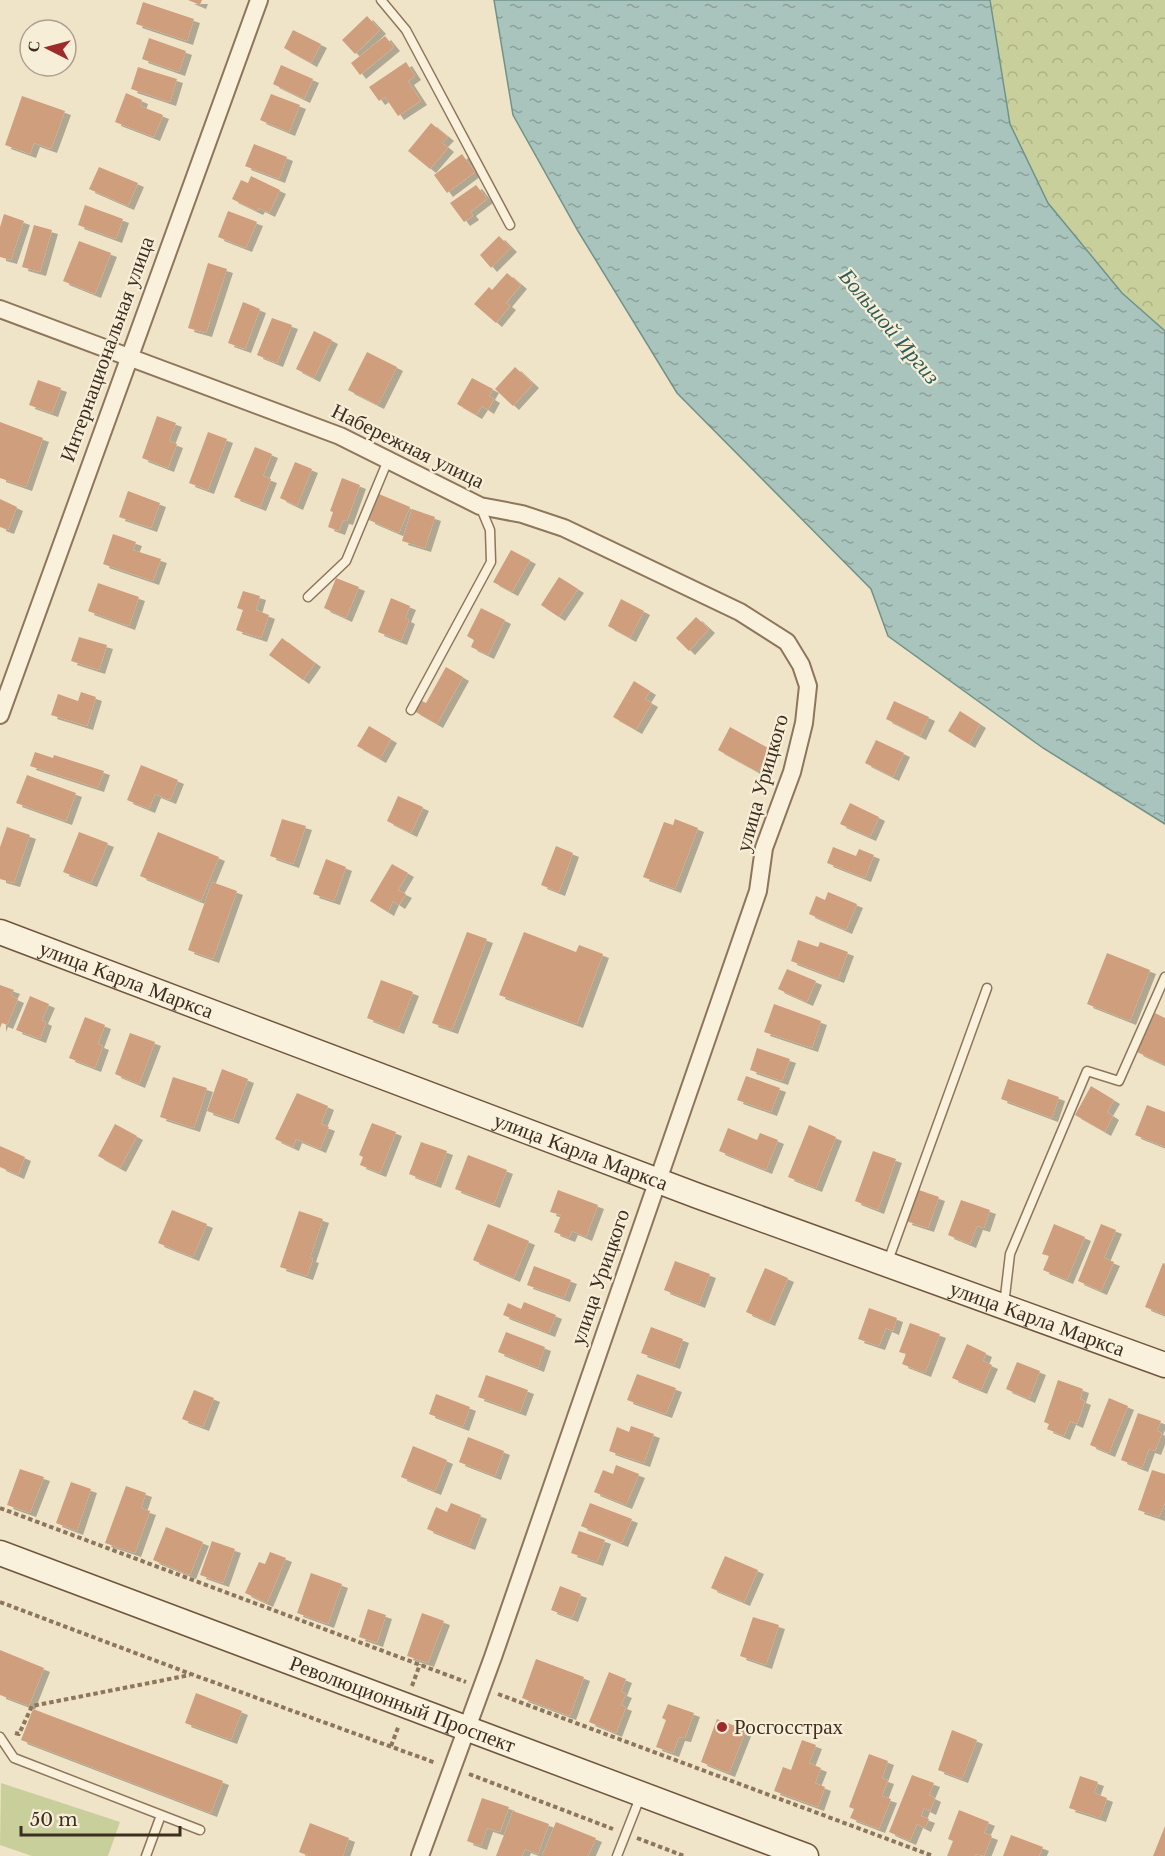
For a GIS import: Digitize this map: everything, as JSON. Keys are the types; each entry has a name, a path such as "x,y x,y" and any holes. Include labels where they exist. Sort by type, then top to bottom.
{"main road":[{"name":"улица Карла Маркса","path":"0,932 657,1181 1165,1365"},
{"name":"Революционный Проспект","path":"0,1553 806,1856"}],"street":[{"name":"Интернациональная улица","path":"0,715 128,356 259,0"},
{"name":"Набережная улица","path":"0,309 340,436 480,506 522,514 564,528 740,612 787,642"},
{"name":"улица Урицкого","path":"420,1856 483,1688 758,891 764,848 792,772 804,723 808,686 801,665 787,642"}],"lane":[{"path":"381,0 406,30 510,225"},
{"path":"308,597 346,561 388,460"},
{"path":"411,710 491,562 490,530 480,506"},
{"path":"1004,1306 1010,1254 1087,1071 1119,1081 1165,977"},
{"path":"886,1264 987,988"},
{"path":"0,1737 14,1758 200,1830"},
{"path":"617,1856 642,1794"},
{"path":"146,1856 161,1815"}],"path":[{"path":"0,1508 933,1856"},
{"path":"0,1602 191,1674 453,1768 684,1856"},
{"path":"9,1731 18,1734 32,1706 191,1674"}],"green space":[{"path":"990,0 1165,0 1165,331 1122,293 1048,203 1010,124"},
{"path":"1,1783 120,1822 108,1856 32,1856 0,1845"}],"water":[{"name":"Большой Иргиз","path":"494,0 990,0 1010,124 1048,203 1122,293 1165,331 1165,824 1043,748 888,636 871,589 677,393 578,231 513,115"}],"building":[{"path":"188,0 202,0 200,5"},
{"path":"143,2 194,19 187,41 136,24"},
{"path":"367,16 380,30 355,54 342,40"},
{"path":"293,30 321,44 311,63 284,48"},
{"path":"385,36 394,47 360,75 351,63"},
{"path":"149,38 186,51 179,72 142,59"},
{"path":"406,62 415,76 408,81 421,101 398,116 385,97 379,101 369,87"},
{"path":"281,65 313,79 304,99 273,84"},
{"path":"138,67 177,79 170,102 131,89"},
{"path":"126,93 142,100 140,106 163,115 154,137 115,122"},
{"path":"271,94 300,105 289,132 260,120"},
{"path":"22,96 65,111 51,149 34,143 30,154 5,145"},
{"path":"431,123 448,137 442,143 448,148 430,169 408,151"},
{"path":"254,144 287,157 279,179 245,166"},
{"path":"462,154 475,172 447,193 434,175"},
{"path":"99,167 138,183 128,206 89,189"},
{"path":"251,176 280,190 269,213 259,208 257,211 232,199 241,180 248,183"},
{"path":"476,185 487,199 470,212 473,216 464,222 450,203"},
{"path":"85,205 123,219 116,239 78,225"},
{"path":"228,211 257,222 246,248 218,237"},
{"path":"4,214 24,221 11,260 0,257 0,227"},
{"path":"34,225 52,230 40,272 22,267"},
{"path":"499,236 511,248 491,268 480,255"},
{"path":"79,241 111,253 95,294 63,281"},
{"path":"208,263 227,269 206,333 188,328"},
{"path":"507,273 521,285 506,303 510,306 496,323 474,304 489,287 492,290"},
{"path":"243,302 260,309 245,349 228,343"},
{"path":"272,318 292,325 277,363 257,355"},
{"path":"314,331 332,340 314,378 296,369"},
{"path":"367,352 397,367 378,405 348,390"},
{"path":"515,367 533,384 513,406 495,389"},
{"path":"472,378 493,389 489,396 494,399 488,410 482,406 476,415 457,404"},
{"path":"38,380 61,388 52,413 29,405"},
{"path":"157,416 176,423 169,441 177,444 168,468 142,458"},
{"path":"0,422 43,438 26,487 0,478"},
{"path":"208,432 227,439 208,490 189,483"},
{"path":"255,447 272,454 263,476 271,479 260,507 234,497"},
{"path":"295,462 312,469 297,506 280,498"},
{"path":"342,478 360,485 347,521 343,520 339,531 328,527 333,512 330,511"},
{"path":"128,491 160,503 151,528 119,517"},
{"path":"379,494 410,507 399,533 369,520"},
{"path":"0,499 17,507 8,530 0,527"},
{"path":"412,509 435,517 425,548 402,541"},
{"path":"113,534 136,542 133,550 161,559 153,581 103,564"},
{"path":"511,550 530,560 512,592 493,582"},
{"path":"559,577 578,589 559,617 541,605"},
{"path":"336,578 359,587 346,618 324,608"},
{"path":"98,583 139,597 129,626 88,611"},
{"path":"243,591 260,596 256,610 269,615 261,638 236,630 243,610 237,608"},
{"path":"391,598 410,606 405,618 409,620 401,641 378,632"},
{"path":"621,599 644,611 630,638 608,626"},
{"path":"481,608 505,620 488,655 471,647 474,640 467,636"},
{"path":"696,617 709,629 689,651 676,638"},
{"path":"79,637 107,645 99,670 71,661"},
{"path":"282,638 315,663 303,680 269,655"},
{"path":"446,667 463,677 437,724 414,711 420,700 426,703"},
{"path":"634,681 650,691 645,699 652,703 636,730 613,717"},
{"path":"81,692 96,697 87,726 51,715 58,694 78,701"},
{"path":"894,701 929,717 920,736 886,719"},
{"path":"960,711 980,724 969,744 948,731"},
{"path":"369,726 391,739 380,759 357,746"},
{"path":"730,727 770,749 758,772 718,750"},
{"path":"876,740 904,753 893,777 865,763"},
{"path":"35,752 53,758 54,755 104,771 98,788 30,766"},
{"path":"141,765 178,780 170,800 155,794 149,809 127,800"},
{"path":"27,775 76,793 66,821 16,803"},
{"path":"398,796 423,807 411,833 387,821"},
{"path":"850,803 879,817 870,837 840,824"},
{"path":"282,819 306,826 293,864 270,856"},
{"path":"675,819 698,828 675,889 643,877 664,822 673,825"},
{"path":"7,827 30,835 14,883 0,879 0,847"},
{"path":"79,832 108,843 91,883 63,872"},
{"path":"158,832 219,857 201,901 140,876"},
{"path":"556,846 573,853 559,892 541,885"},
{"path":"833,847 856,856 859,849 874,855 865,878 827,863"},
{"path":"326,859 346,867 334,901 313,894"},
{"path":"392,864 408,873 398,890 406,894 399,905 393,901 388,912 370,901"},
{"path":"212,882 237,891 213,959 188,950"},
{"path":"828,892 857,904 846,930 809,914 816,896 825,900"},
{"path":"467,932 487,939 452,1030 432,1023"},
{"path":"524,932 576,952 579,945 603,954 577,1024 499,995"},
{"path":"798,940 818,947 820,942 848,952 838,979 791,961"},
{"path":"1107,953 1150,970 1130,1021 1087,1004"},
{"path":"787,969 816,981 807,1002 778,989"},
{"path":"381,980 413,992 398,1030 367,1018"},
{"path":"0,985 14,990 11,996 18,999 7,1025 2,1023 0,1028"},
{"path":"30,996 49,1004 42,1020 46,1022 40,1039 16,1030"},
{"path":"774,1004 821,1021 812,1048 764,1032"},
{"path":"1155,1013 1165,1018 1165,1065 1137,1052"},
{"path":"85,1017 105,1025 98,1044 103,1046 95,1068 69,1058"},
{"path":"130,1033 155,1042 139,1084 115,1074"},
{"path":"757,1048 790,1059 782,1081 750,1070"},
{"path":"222,1069 248,1079 233,1120 207,1111"},
{"path":"746,1076 780,1088 771,1112 737,1100"},
{"path":"173,1077 207,1088 194,1128 160,1117"},
{"path":"1008,1079 1059,1097 1052,1118 1001,1099"},
{"path":"1091,1086 1114,1100 1107,1112 1113,1116 1105,1132 1075,1115"},
{"path":"297,1093 328,1106 321,1124 329,1127 320,1149 296,1139 293,1147 275,1139"},
{"path":"1147,1105 1165,1112 1165,1147 1135,1135"},
{"path":"372,1123 396,1132 380,1173 360,1165 363,1157 359,1155"},
{"path":"115,1124 137,1136 120,1168 98,1156"},
{"path":"809,1125 836,1137 816,1188 788,1177"},
{"path":"728,1128 757,1140 760,1133 778,1140 766,1170 719,1151"},
{"path":"421,1142 447,1151 435,1184 409,1174"},
{"path":"0,1146 25,1157 18,1175 0,1167"},
{"path":"873,1151 896,1159 878,1210 855,1201"},
{"path":"468,1155 507,1170 494,1204 455,1189"},
{"path":"916,1189 939,1197 928,1228 906,1221"},
{"path":"558,1190 598,1205 586,1237 572,1231 569,1238 554,1232 561,1215 550,1212"},
{"path":"961,1200 990,1210 984,1228 977,1226 970,1244 948,1235"},
{"path":"172,1210 207,1224 193,1257 158,1243"},
{"path":"299,1211 323,1219 310,1258 313,1259 307,1276 280,1267"},
{"path":"488,1224 529,1241 514,1278 473,1260"},
{"path":"1054,1224 1085,1237 1067,1280 1043,1270 1049,1256 1042,1254"},
{"path":"1101,1224 1116,1230 1104,1258 1114,1262 1101,1291 1078,1281"},
{"path":"675,1261 710,1274 699,1304 664,1290"},
{"path":"1163,1263 1165,1264 1165,1315 1145,1307"},
{"path":"534,1266 571,1280 564,1298 527,1285"},
{"path":"765,1268 788,1278 769,1322 746,1312"},
{"path":"524,1302 556,1315 549,1333 503,1315 508,1303 521,1309"},
{"path":"869,1308 897,1318 893,1331 886,1328 879,1346 858,1339"},
{"path":"910,1323 940,1334 925,1373 902,1364 906,1354 899,1352"},
{"path":"651,1327 683,1339 674,1365 641,1353"},
{"path":"506,1332 545,1347 538,1368 498,1352"},
{"path":"967,1344 986,1353 983,1361 992,1365 981,1390 952,1378"},
{"path":"1017,1362 1040,1371 1029,1399 1006,1389"},
{"path":"637,1374 676,1388 666,1414 627,1400"},
{"path":"486,1375 528,1390 520,1412 478,1397"},
{"path":"1058,1380 1083,1389 1080,1399 1085,1401 1077,1424 1070,1421 1064,1436 1047,1429 1049,1424 1044,1422"},
{"path":"194,1390 214,1398 203,1427 182,1419"},
{"path":"436,1394 470,1407 463,1427 429,1414"},
{"path":"1109,1398 1128,1406 1109,1453 1090,1445"},
{"path":"1138,1413 1161,1421 1157,1431 1162,1433 1155,1451 1149,1449 1142,1468 1121,1460"},
{"path":"631,1426 654,1434 644,1463 609,1451 617,1427 629,1432"},
{"path":"468,1437 504,1451 495,1476 459,1462"},
{"path":"413,1446 447,1460 435,1491 401,1477"},
{"path":"616,1465 639,1474 626,1505 594,1492 603,1470 613,1474"},
{"path":"20,1469 44,1477 30,1513 7,1505"},
{"path":"1152,1470 1165,1474 1165,1502 1159,1517 1138,1510"},
{"path":"71,1482 91,1489 77,1531 56,1523"},
{"path":"126,1486 146,1493 141,1508 150,1511 135,1553 105,1543"},
{"path":"451,1503 481,1515 469,1546 427,1529 436,1507 447,1512"},
{"path":"590,1503 632,1519 622,1543 581,1526"},
{"path":"166,1527 203,1542 190,1575 153,1560"},
{"path":"579,1531 605,1540 597,1562 571,1553"},
{"path":"212,1541 235,1549 223,1583 200,1575"},
{"path":"270,1552 286,1558 267,1603 245,1593 259,1562 265,1564"},
{"path":"725,1556 758,1570 744,1602 711,1588"},
{"path":"311,1573 342,1584 328,1624 297,1613"},
{"path":"560,1586 581,1594 572,1618 551,1610"},
{"path":"368,1609 386,1615 377,1643 359,1637"},
{"path":"422,1613 444,1621 428,1663 407,1656"},
{"path":"753,1617 779,1625 766,1665 740,1656"},
{"path":"0,1650 44,1668 29,1706 0,1695"},
{"path":"536,1659 584,1677 570,1716 522,1698"},
{"path":"609,1672 626,1679 621,1692 626,1694 621,1705 626,1707 616,1733 589,1722"},
{"path":"196,1693 242,1711 231,1740 185,1723"},
{"path":"668,1704 694,1713 685,1738 679,1737 673,1753 656,1747 666,1720 662,1718"},
{"path":"33,1709 223,1781 211,1813 21,1740"},
{"path":"717,1719 746,1730 729,1773 701,1762"},
{"path":"952,1730 977,1740 962,1779 938,1770"},
{"path":"802,1740 816,1745 809,1763 821,1768 815,1783 825,1787 818,1807 774,1791 783,1767 791,1770"},
{"path":"869,1754 888,1761 882,1778 888,1780 882,1796 891,1799 879,1829 850,1818 854,1809 849,1807"},
{"path":"912,1775 934,1783 929,1795 935,1798 930,1811 924,1808 921,1816 929,1819 925,1828 917,1824 910,1841 889,1832"},
{"path":"1080,1776 1098,1782 1094,1793 1107,1798 1100,1818 1069,1808"},
{"path":"482,1798 509,1807 500,1832 487,1828 481,1846 467,1841"},
{"path":"959,1810 989,1822 984,1833 992,1836 984,1856 976,1854 975,1856 947,1856 953,1841 948,1839"},
{"path":"513,1811 549,1824 538,1854 525,1849 522,1856 496,1856"},
{"path":"556,1822 596,1838 588,1856 542,1856"},
{"path":"310,1823 349,1838 343,1856 309,1856 299,1852"},
{"path":"1165,1826 1165,1856 1153,1856"},
{"path":"1011,1835 1043,1847 1039,1856 1003,1856"}],"place":[{"name":"Росгосстрах","path":"722,1727"}]}
